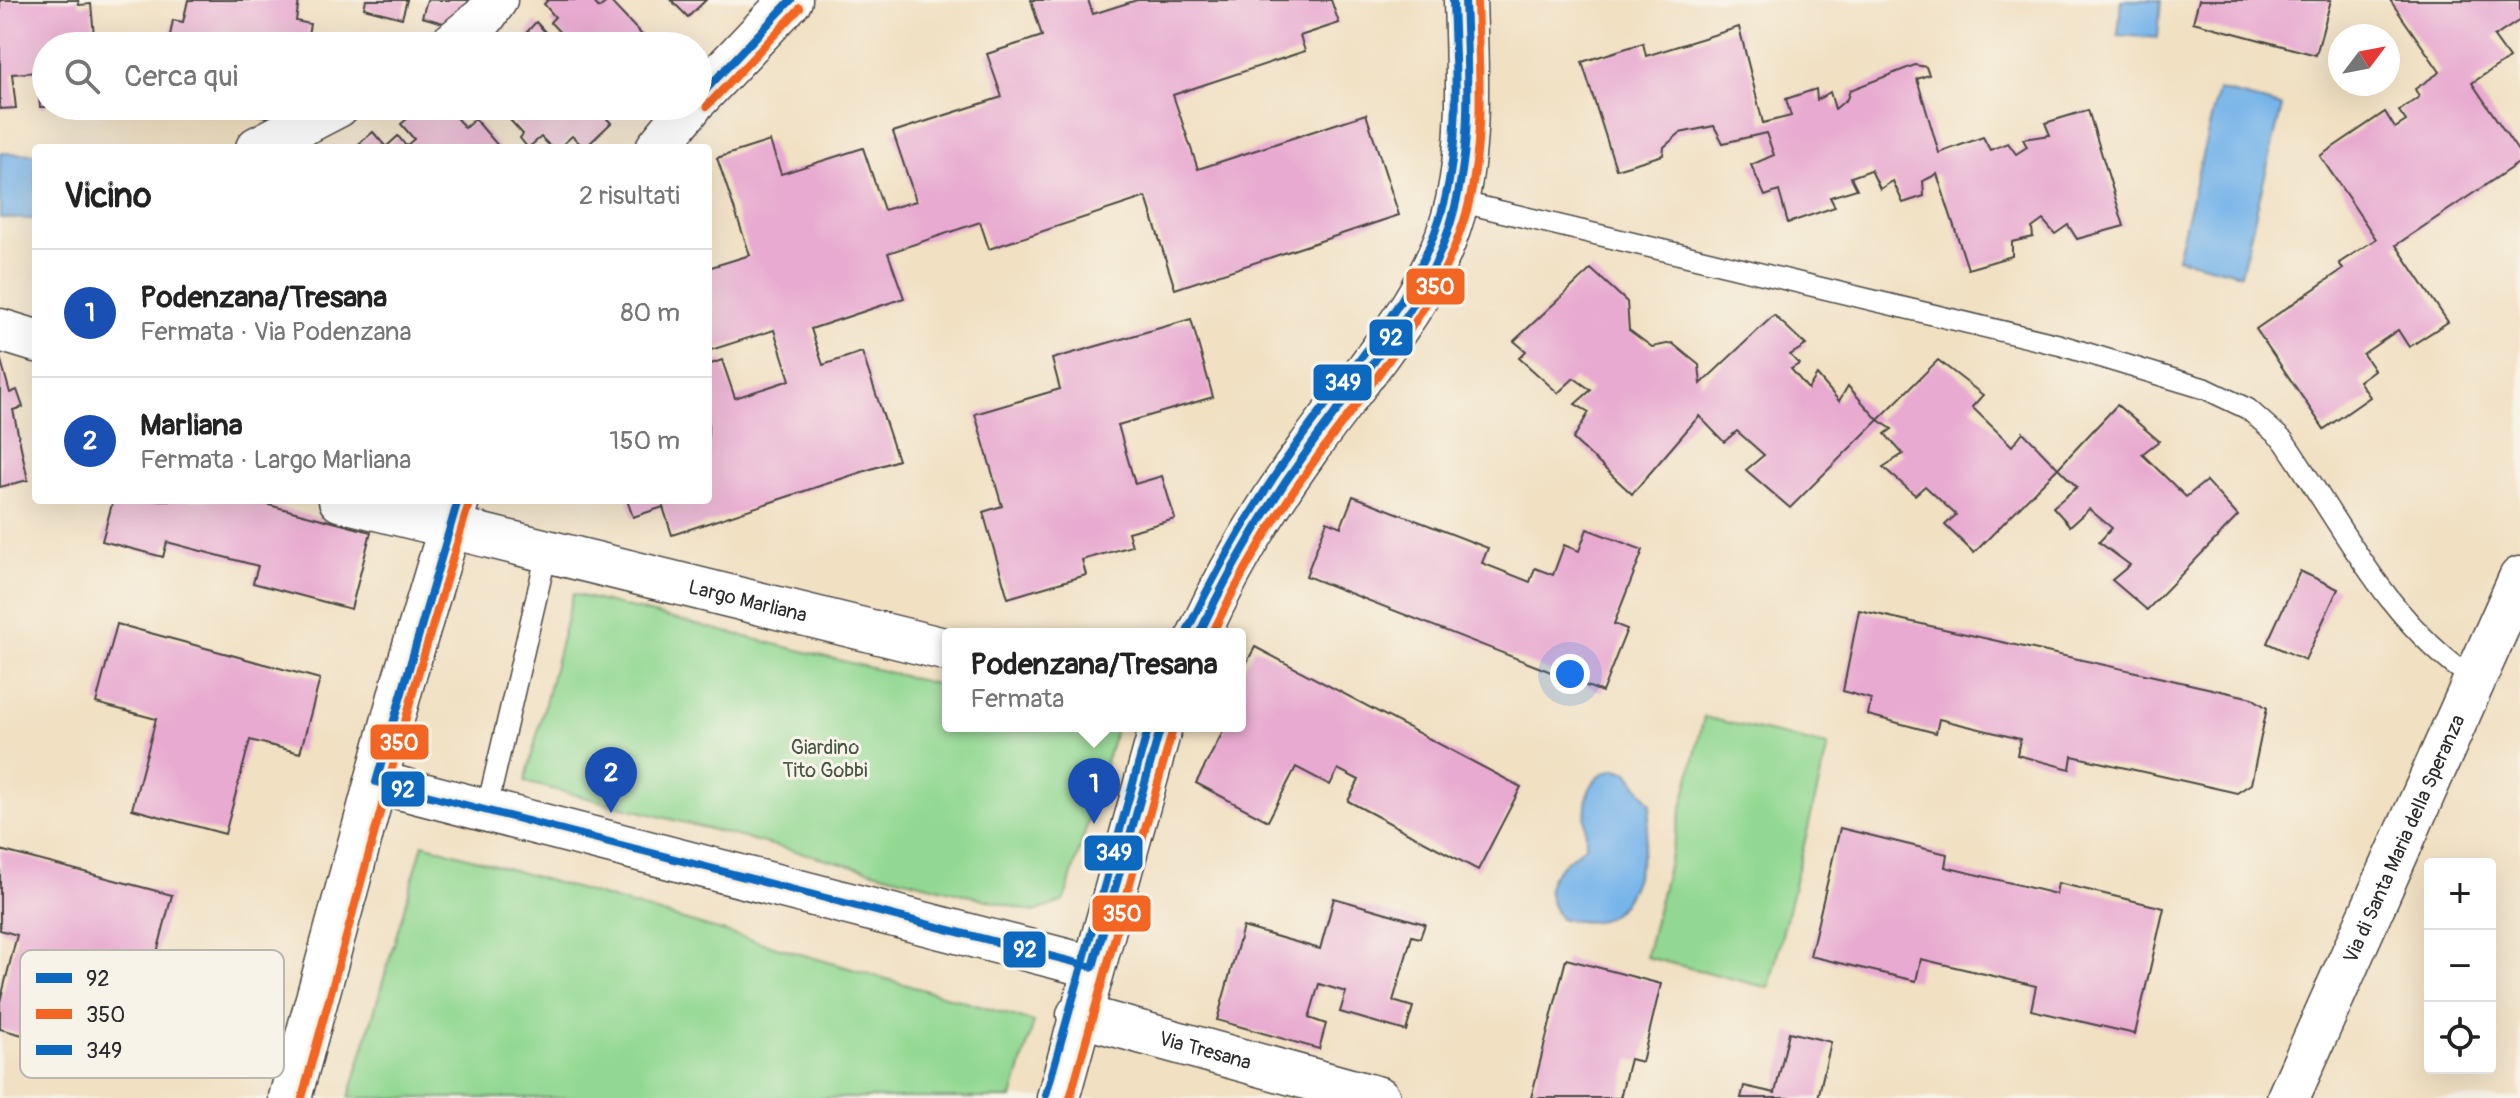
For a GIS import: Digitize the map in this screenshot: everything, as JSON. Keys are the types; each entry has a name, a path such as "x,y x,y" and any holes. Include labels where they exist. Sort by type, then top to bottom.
{"street":[{"path":"466,32 484,17 496,0"},
{"path":"712,83 791,0"},
{"path":"1202,628 1224,580 1270,504 1421,290 1457,201 1466,115 1465,0"},
{"path":"265,144 311,120"},
{"path":"660,144 680,120"},
{"path":"0,330 32,340"},
{"name":"Largo Marliana","path":"372,504 453,514 547,552 942,649"},
{"path":"290,1098 453,514"},
{"name":"Via di Santa Maria della Speranza","path":"2288,1098 2520,578"},
{"path":"1058,1098 1078,1015 1159,732"},
{"path":"376,782 487,808 1093,967"},
{"name":"Via Tresana","path":"1078,1015 1379,1098"}],"lane":[{"path":"1457,201 2060,345 2188,383 2232,400 2262,420 2284,441 2413,630 2445,660 2475,680"},
{"path":"487,808 547,552"}],"green space":[{"name":"Giardino Tito Gobbi","path":"573,594 942,686 942,732 1115,732 1064,901 1034,912 525,782"},
{"path":"1704,717 1828,746 1769,988 1646,957"},
{"path":"423,844 1034,1022 1012,1098 349,1098"}],"water":[{"path":"2121,0 2161,0 2158,38 2118,35"},
{"path":"2218,90 2282,106 2241,274 2177,258"},
{"path":"0,153 32,154 32,219 0,218"},
{"path":"1615,769 1628,772 1651,804 1635,880 1620,907 1610,916 1592,921 1560,919 1552,905 1549,885 1558,869 1586,845 1585,811 1590,790 1603,774"}],"building":[{"path":"0,0 78,0 79,5 91,4 94,32 32,32 32,72 12,74 16,108 0,109"},
{"path":"188,0 299,0 296,21 310,24 309,32 171,32 173,20 183,22"},
{"path":"366,0 407,0 402,18 364,8"},
{"path":"427,0 469,0 461,28 422,17"},
{"path":"548,0 592,0 599,8 609,0 639,32 559,32 550,22 555,17 544,4"},
{"path":"671,0 706,0 688,17"},
{"path":"1031,0 1088,0 1093,14 1137,0 1331,0 1339,23 1300,36 1305,51 1173,95 1198,169 1366,114 1399,215 1175,289 1146,197 989,249 980,222 888,253 904,298 811,329 823,365 862,352 898,460 672,535 663,507 633,517 628,504 712,504 712,364 722,360 735,398 790,380 774,330 712,350 712,267 750,255 717,158 770,141 781,174 863,148 884,210 916,201 893,132 1002,97 987,54 1042,36"},
{"path":"2199,0 2331,0 2316,55 2193,22"},
{"path":"2390,0 2520,0 2520,20 2494,37 2509,58 2472,83 2520,154 2520,162 2396,245 2448,322 2409,347 2398,330 2363,354 2374,370 2359,381 2370,397 2324,429 2256,329 2343,269 2339,263 2376,239 2320,156 2385,112 2395,128 2406,121 2399,111 2419,97 2415,89 2440,72"},
{"path":"536,22 545,32 527,32"},
{"path":"1739,27 1763,123 1791,116 1786,99 1816,89 1817,100 1830,92 1835,109 1847,99 1850,90 1915,65 1926,67 1929,75 1917,79 1939,153 1983,137 1990,150 2008,143 2016,154 2027,147 2023,139 2050,135 2045,123 2088,110 2124,226 2077,239 2068,225 2055,234 2043,220 2032,228 2033,237 2012,242 2012,256 1968,269 1937,174 1923,181 1924,196 1903,203 1893,181 1880,189 1871,170 1851,177 1857,189 1830,197 1835,207 1788,223 1779,191 1765,196 1751,165 1774,155 1766,133 1723,143 1714,126 1680,133 1664,147 1663,155 1616,169 1582,62 1643,43 1646,56"},
{"path":"406,120 458,120 465,128 476,120 497,144 408,144 414,139 401,124"},
{"path":"510,120 608,120 611,123 589,144 581,144 572,136 563,144 548,144 541,137 533,144 525,144 520,138 523,134"},
{"path":"373,132 383,144 359,144"},
{"path":"398,136 404,144 389,144"},
{"path":"1591,269 1627,302 1629,330 1652,347 1672,343 1699,365 1701,384 1774,315 1806,345 1790,355 1799,364 1791,369 1808,389 1817,375 1839,401 1848,386 1878,420 1790,508 1746,470 1764,455 1737,431 1724,442 1699,416 1632,494 1573,439 1589,412 1575,404 1591,390 1574,378 1558,393 1519,358 1526,351 1514,341"},
{"path":"1191,319 1213,397 1118,425 1135,484 1162,476 1175,519 1128,532 1132,546 1082,560 1086,575 1008,598 983,512 1002,506 975,414 1060,389 1052,359"},
{"path":"0,357 10,393 17,390 23,407 13,410 28,480 0,487"},
{"path":"1938,360 1983,395 1972,407 2012,446 2023,432 2058,468 1974,553 1945,525 1956,515 1925,486 1915,495 1883,467 1903,454 1885,434 1892,429 1878,420"},
{"path":"2117,405 2159,441 2142,454 2186,497 2206,481 2238,516 2147,610 2112,580 2130,565 2099,542 2112,528 2089,509 2070,526 2053,507 2077,487 2058,468"},
{"path":"1353,496 1488,548 1482,563 1530,582 1535,568 1553,575 1564,545 1579,551 1587,529 1643,550 1614,624 1627,629 1602,692 1306,576 1327,521 1341,527"},
{"path":"112,504 265,504 371,532 351,609 253,583 258,566 167,542 163,557 102,541"},
{"path":"2300,571 2338,589 2305,660 2267,643"},
{"path":"1859,610 2252,698 2267,708 2251,784 2237,793 2072,756 2070,769 2017,755 2020,739 1939,719 1936,733 1868,715 1871,699 1843,691"},
{"path":"117,624 320,679 300,753 250,740 225,834 132,809 156,719 96,703"},
{"path":"1255,647 1521,787 1478,870 1348,801 1359,780 1338,769 1330,785 1296,767 1268,821 1196,783 1223,732 1246,732 1246,664"},
{"path":"1840,828 1947,854 1945,867 2056,894 2058,883 2164,908 2135,1034 2031,1010 2036,986 1921,959 1916,981 1810,956"},
{"path":"0,850 172,895 158,950 20,950 20,1034 0,1029 0,1002 17,935 0,930"},
{"path":"1334,898 1425,924 1420,938 1412,936 1393,1001 1413,1007 1406,1031 1340,1012 1346,992 1319,984 1309,1018 1326,1024 1319,1049 1217,1020 1243,927 1320,949"},
{"path":"1566,959 1661,984 1642,1062 1630,1059 1620,1098 1531,1098"},
{"path":"1789,1032 1831,1042 1818,1098 1741,1098 1744,1086 1775,1093"}],"transit line":[{"name":"92","path":"712,83 791,0"},
{"name":"349","path":"1189,628 1253,509 1283,463 1384,327 1420,266 1434,234 1445,200 1453,151 1456,100 1453,0"},
{"name":"92","path":"1202,628 1264,515 1404,319 1435,263 1455,206 1465,148 1465,0"},
{"name":"350","path":"1215,628 1274,520 1405,338 1442,275 1456,242 1468,207 1477,156 1480,104 1477,0"},
{"name":"350","path":"712,101 800,8"},
{"name":"92","path":"457,504 376,782 1093,967 1159,732"},
{"name":"350","path":"302,1098 415,685 469,504"},
{"name":"349","path":"1046,1095 1147,732"},
{"name":"350","path":"1070,1098 1172,732"}],"place":[{"name":"Marliana","path":"611,813"},
{"name":"Podenzana/Tresana","path":"1094,824"}]}
